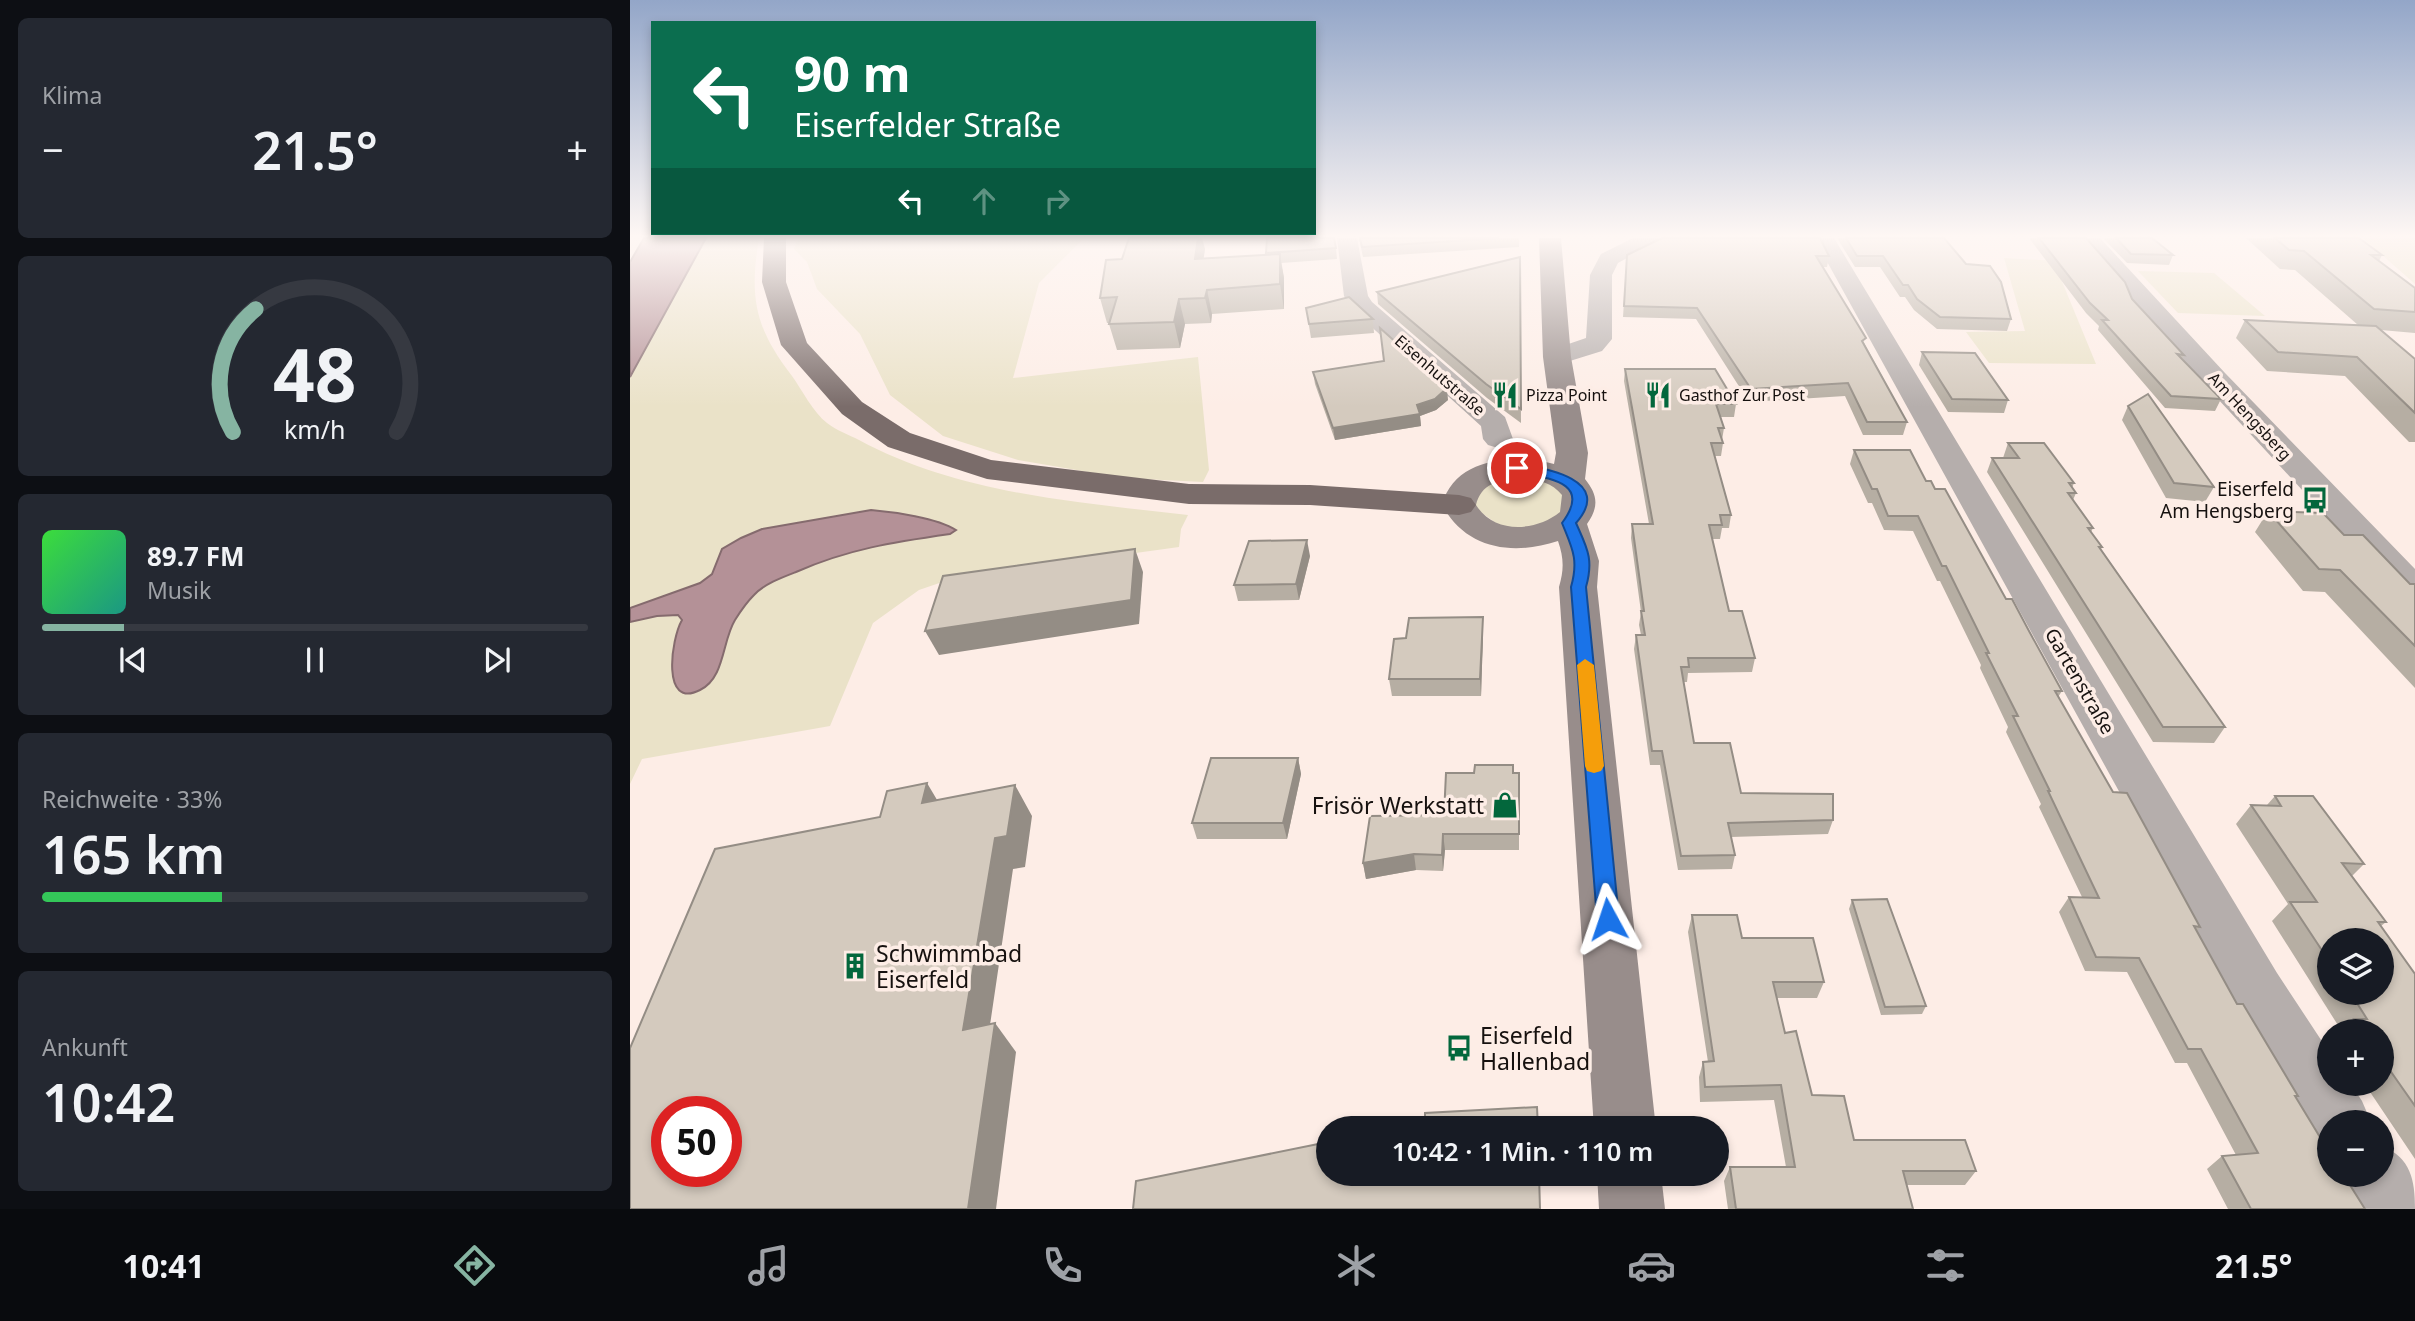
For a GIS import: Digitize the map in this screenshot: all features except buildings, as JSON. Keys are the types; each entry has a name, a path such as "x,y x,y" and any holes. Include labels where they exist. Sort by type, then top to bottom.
{"highway":[{"path":"778,294 794,345 852,408 900,440 987,469 1189,494 1310,495 1415,504 1464,495"}],"main road":[{"path":"1553,294 1563,408 1572,453 1568,481"},
{"path":"1517,468 1544,446 1555,431 1563,408"},
{"path":"1514,537 1554,531 1569,523 1578,513 1580,501 1577,491 1568,481 1536,469 1517,468 1489,473 1464,495 1470,523 1482,530 1514,537 1551,561 1578,587"},
{"path":"1569,523 1582,555 1583,570 1578,587 1624,1116"},
{"path":"1630,1186 1632,1209"}],"street":[{"name":"Eisenhutstraße","path":"1356,294 1363,307 1495,423 1498,439"},
{"path":"1557,357 1593,346 1599,340 1600,294"},
{"name":"Gartenstraße","path":"1857,294 2258,991 2333,1110"},
{"name":"Am Hengsberg","path":"2139,294 2415,590"},
{"path":"2383,1187 2397,1209"}],"shaded area":[{"path":"630,294 675,294 630,377"},
{"path":"675,294 755,294 758,312 770,343 808,401 831,426 897,458 978,484 1061,500 1188,515 1181,529 1179,547 954,578 919,590 873,623 830,726 642,759 630,784 630,377"},
{"path":"822,294 1036,294 1013,378 1198,357 1209,470 1203,482 1123,478 1018,460 943,436 890,395 860,334"},
{"path":"2014,294 2067,294 2096,364 1989,363 1966,332 2025,331"},
{"path":"2160,294 2239,294 2265,316 2178,313"},
{"path":"1554,474 1578,513 1515,537 1460,497 1477,478"},
{"path":"871,510 927,519 956,530 950,534 890,543 834,557 763,587 735,620 719,668 708,684 700,690 688,694 679,690 674,682 673,656 682,620 678,615 630,622 630,608 700,583 712,574 722,549 741,538 762,529"}],"slow traffic":[{"path":"1585,665 1594,766"}],"place":[{"name":"Pizza Point","path":"1505,395"},
{"name":"Gasthof Zur Post","path":"1658,395"},
{"name":"Eiserfeld Am Hengsberg","path":"2315,500"},
{"name":"Frisör Werkstatt","path":"1505,805"},
{"name":"Schwimmbad Eiserfeld","path":"855,966"},
{"name":"Eiserfeld Hallenbad","path":"1459,1048"}],"route":[{"path":"1517,468 1536,469 1568,481 1577,491 1580,501 1578,513 1569,523 1582,555 1583,570 1578,587 1608,919"}]}
